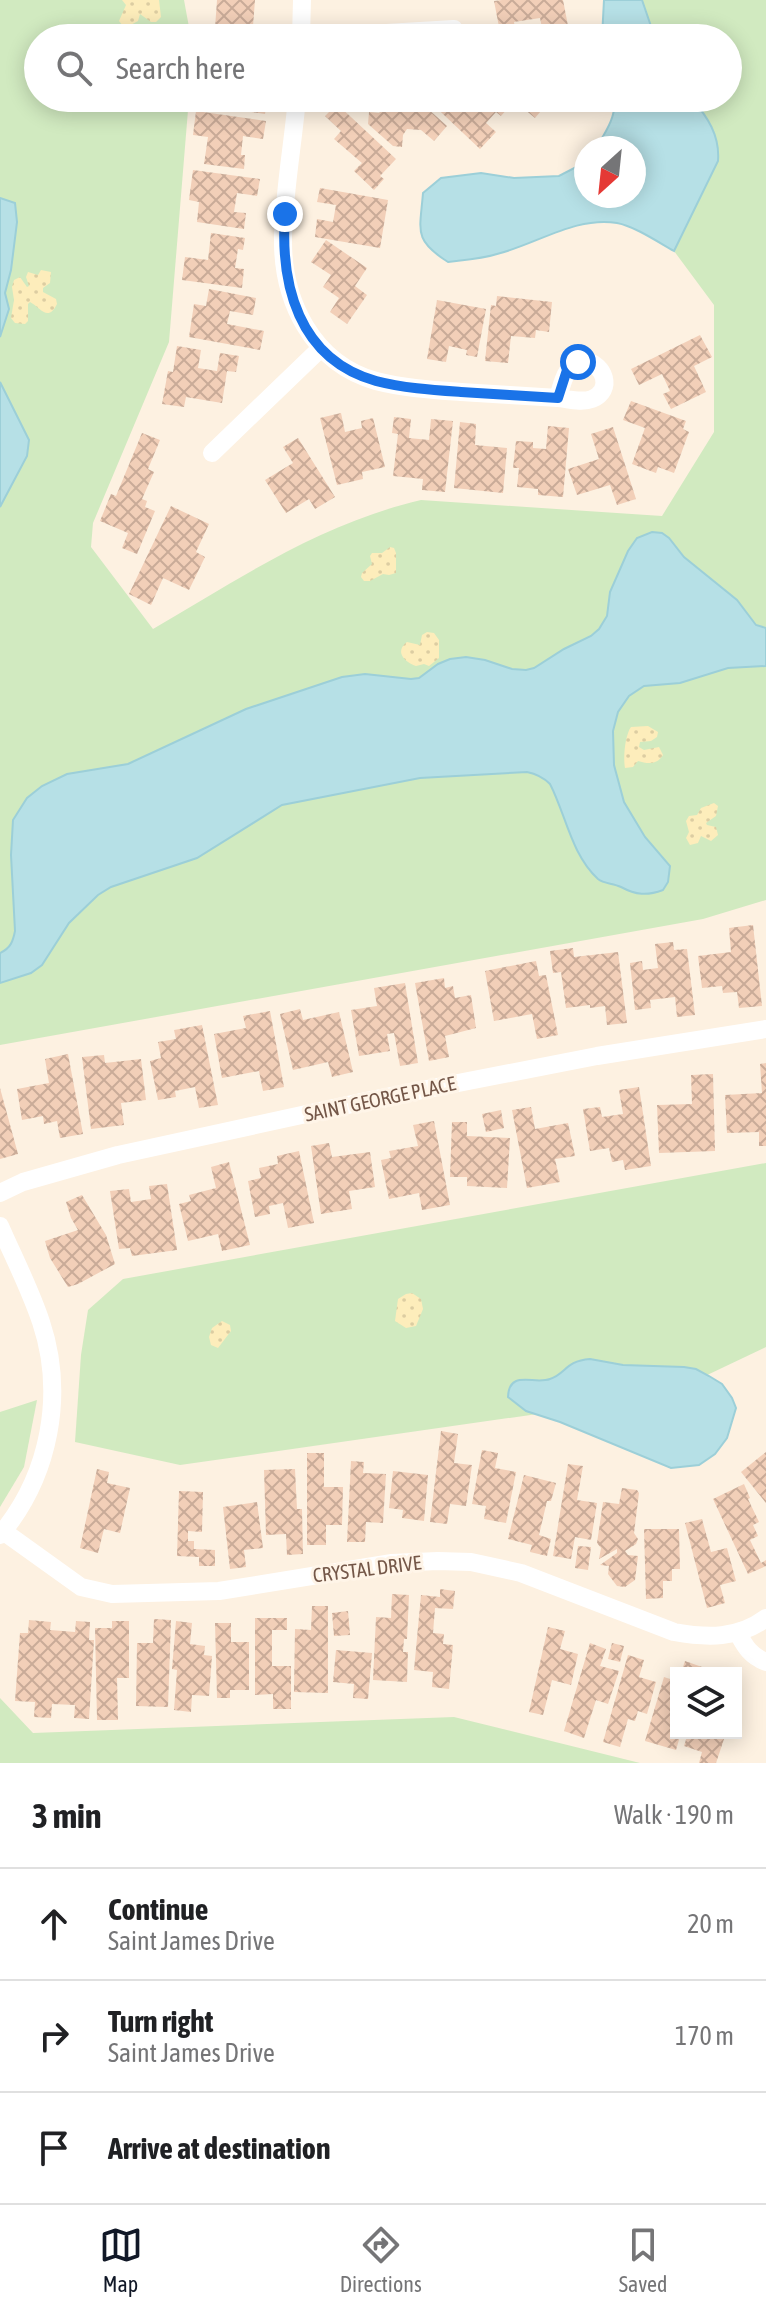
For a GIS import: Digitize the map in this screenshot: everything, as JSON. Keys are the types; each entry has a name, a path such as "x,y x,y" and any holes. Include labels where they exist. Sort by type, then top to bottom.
{"street":[{"path":"301,24 302,0"},
{"path":"296,112 285,214 284,262 297,313 321,348 337,362 375,381 440,390 558,398"},
{"path":"212,453 321,348"},
{"name":"SAINT GEORGE PLACE","path":"0,1193 23,1182 118,1155 366,1101 597,1056 766,1029"},
{"path":"0,1226 41,1320 52,1379 52,1410 42,1461 20,1508 2,1533"},
{"name":"CRYSTAL DRIVE","path":"2,1533 81,1587 112,1594 219,1591 392,1563 471,1562 521,1573 674,1632 715,1637 738,1633 766,1618"},
{"path":"738,1633 746,1649 766,1662"}],"green space":[{"path":"0,0 184,0 188,24 24,24 24,112 188,112 169,342 93,523 91,547 153,629 316,537 385,510 421,500 662,516 714,432 714,305 674,251 660,148 651,112 742,112 742,24 627,24 621,0 766,0 766,900 703,919 0,1045"},
{"path":"766,1163 766,1347 663,1396 180,1465 75,1442 81,1355 88,1310 123,1279"},
{"path":"37,1400 24,1467 0,1507 0,1412"},
{"path":"0,1698 33,1733 454,1717 640,1763 0,1763"}],"sand":[{"path":"122,0 159,0 161,17 151,22 140,14 138,21 132,24 121,24 119,21 126,5"},
{"path":"41,270 51,272 50,283 43,288 43,292 56,299 57,304 54,310 47,313 30,302 28,321 25,324 15,323 11,318 14,280 20,277 27,287 28,272 38,275"},
{"path":"390,547 396,553 396,573 364,581 362,573 372,564 372,553 382,553"},
{"path":"434,633 439,640 439,658 429,666 416,666 405,659 401,649 407,642 420,645 422,635"},
{"path":"648,726 658,732 657,737 640,742 639,747 644,750 659,747 663,755 655,762 638,761 633,767 625,768 625,747 631,727"},
{"path":"714,803 718,806 716,816 706,823 716,827 718,835 711,841 701,836 698,843 690,845 686,838 689,832 686,821 689,816 697,815 701,808"},
{"path":"412,1293 421,1299 423,1309 416,1326 406,1328 395,1321 398,1299"},
{"path":"222,1321 230,1325 231,1331 218,1348 211,1345 209,1337 212,1328"}],"water":[{"path":"604,0 642,0 650,24 603,24"},
{"path":"613,112 702,112 708,120 715,135 718,161 674,251 631,227 602,222 572,227 491,256 448,262 424,241 420,226 423,193 441,178 481,173 514,178 559,176 574,168 574,208 646,208 646,136 603,136"},
{"path":"0,198 15,203 17,222 5,293 9,309 0,337"},
{"path":"0,382 29,440 27,456 0,507"},
{"path":"652,532 669,538 684,557 737,600 756,625 766,628 766,666 728,668 680,683 644,686 629,696 618,712 613,731 614,765 624,802 645,837 670,866 668,882 663,890 637,893 598,879 581,858 550,784 537,775 527,772 420,778 282,805 197,858 111,887 69,923 42,965 31,973 0,983 0,953 11,944 15,931 11,855 13,820 27,798 42,786 67,774 128,764 246,709 342,677 365,674 419,678 438,664 466,657 512,669 534,668 599,629 607,616 610,592 628,551 637,538"},
{"path":"590,1359 623,1365 684,1367 709,1376 722,1384 736,1408 727,1438 715,1454 699,1465 671,1468 526,1411 508,1397 513,1383 550,1379 575,1362"}],"building":[{"path":"217,0 255,0 253,24 215,24"},
{"path":"563,0 568,24 541,24 540,18 498,24 494,1"},
{"path":"196,112 266,121 263,139 243,136 241,155 245,155 244,169 204,164 208,137 193,135"},
{"path":"329,112 346,112 396,159 380,176 384,179 374,190 354,171 362,163 334,139 341,131 325,116"},
{"path":"369,112 432,112 447,126 434,141 421,130 407,129 402,147 393,146 368,124"},
{"path":"441,112 496,112 486,123 496,132 480,149"},
{"path":"193,170 260,179 257,196 237,193 234,212 246,213 244,229 197,222 199,202 189,200"},
{"path":"320,188 388,200 380,248 315,237 317,219 333,222 336,205 317,202"},
{"path":"211,233 245,238 243,250 238,249 235,268 244,269 242,288 182,280 185,257 208,260"},
{"path":"326,240 367,268 355,286 367,295 347,324 330,312 339,298 323,287 331,275 311,262"},
{"path":"209,289 256,298 253,315 230,311 227,324 264,331 260,350 189,337 194,304 206,306"},
{"path":"497,296 552,302 549,332 536,330 535,338 511,336 508,363 485,361 491,305 496,306"},
{"path":"437,300 486,309 477,357 466,355 467,350 449,346 446,362 427,359"},
{"path":"700,335 712,357 694,366 706,392 671,409 663,394 670,391 662,374 639,385 631,369"},
{"path":"177,346 201,350 198,368 217,371 220,353 239,356 236,372 227,371 222,403 186,397 184,407 162,404 168,371 173,372"},
{"path":"631,401 686,421 683,429 689,432 674,473 658,467 656,473 632,464 645,428 623,420"},
{"path":"341,413 345,432 362,428 361,421 373,418 385,467 362,472 363,479 337,485 320,418"},
{"path":"394,417 411,419 409,438 429,440 431,419 453,421 445,492 422,490 423,479 393,476 398,434 392,433"},
{"path":"460,422 476,424 475,445 507,448 503,493 454,488"},
{"path":"548,426 569,428 563,497 538,495 538,489 517,487 519,468 513,468 516,441 533,442 533,448 546,449"},
{"path":"613,427 636,499 617,505 610,485 577,495 568,469 599,459 591,434"},
{"path":"142,433 160,440 148,469 154,472 142,499 147,501 145,507 155,511 137,554 122,548 128,533 100,521 111,494 116,496"},
{"path":"298,438 335,497 315,509 309,499 286,513 265,480 293,463 283,447"},
{"path":"171,506 209,524 196,552 205,557 189,590 163,578 151,605 129,594"},
{"path":"753,925 762,1006 739,1008 737,992 723,993 722,986 702,988 698,956 731,952 729,928"},
{"path":"673,942 674,950 687,949 695,1015 677,1017 675,997 650,1000 651,1008 635,1010 630,963 642,961 643,970 658,968 655,944"},
{"path":"573,948 574,957 618,952 627,1023 607,1025 605,1006 566,1008 561,972 553,973 550,951"},
{"path":"536,961 539,976 546,975 558,1035 537,1039 532,1014 494,1021 485,971"},
{"path":"444,978 445,988 453,986 455,998 471,995 476,1028 445,1036 449,1057 429,1061 415,983"},
{"path":"405,983 418,1063 400,1066 394,1033 387,1034 390,1051 359,1056 351,1010 377,1006 374,988"},
{"path":"300,1009 303,1020 339,1012 353,1072 332,1077 328,1062 293,1070 280,1014"},
{"path":"270,1011 284,1087 263,1091 259,1071 222,1078 214,1034 246,1028 243,1016"},
{"path":"202,1025 218,1105 199,1108 195,1087 175,1091 176,1097 158,1100 150,1061 161,1058 158,1042 176,1039 174,1030"},
{"path":"68,1054 83,1134 60,1138 57,1121 44,1124 43,1116 22,1120 17,1089 49,1083 45,1059"},
{"path":"104,1055 105,1063 141,1059 146,1100 121,1103 124,1125 91,1129 82,1057"},
{"path":"766,1063 766,1146 759,1146 759,1132 727,1133 725,1095 762,1093 760,1064"},
{"path":"713,1074 715,1151 659,1153 657,1105 692,1104 691,1075"},
{"path":"639,1087 651,1166 625,1170 623,1160 612,1162 609,1148 590,1151 583,1109 600,1107 602,1117 623,1114 619,1090"},
{"path":"0,1088 18,1154 0,1159"},
{"path":"531,1107 535,1129 568,1123 575,1156 555,1159 560,1182 527,1188 512,1110"},
{"path":"501,1110 504,1128 486,1132 482,1114"},
{"path":"434,1121 450,1205 422,1210 419,1193 389,1199 381,1160 391,1158 389,1151 418,1146 413,1125"},
{"path":"452,1122 467,1122 467,1136 510,1138 507,1188 467,1186 467,1177 450,1177"},
{"path":"329,1143 332,1157 370,1152 375,1187 349,1191 352,1209 321,1214 311,1146"},
{"path":"299,1151 314,1223 288,1228 283,1203 269,1206 270,1214 255,1217 248,1181 261,1178 259,1168 278,1164 277,1156"},
{"path":"229,1162 250,1245 222,1251 218,1234 188,1241 179,1204 191,1201 189,1195 216,1188 211,1167"},
{"path":"167,1184 177,1250 132,1256 130,1248 119,1249 110,1191 129,1189 131,1202 151,1199 149,1186"},
{"path":"82,1195 106,1235 115,1264 68,1287 50,1258 45,1241 78,1230 66,1202"},
{"path":"441,1431 458,1434 454,1463 472,1465 466,1506 450,1504 447,1524 430,1522"},
{"path":"482,1450 498,1453 495,1468 516,1472 506,1523 484,1519 486,1506 472,1504"},
{"path":"766,1452 766,1503 741,1472"},
{"path":"307,1453 324,1453 324,1487 343,1487 342,1525 326,1525 326,1545 307,1545"},
{"path":"351,1461 364,1462 363,1473 386,1474 383,1523 366,1522 365,1542 347,1542"},
{"path":"568,1464 583,1466 577,1500 597,1503 591,1540 575,1537 571,1559 553,1556"},
{"path":"97,1469 109,1472 107,1483 130,1488 120,1533 104,1529 98,1553 80,1548"},
{"path":"295,1469 297,1509 302,1509 303,1554 287,1555 286,1534 266,1535 264,1470"},
{"path":"393,1471 428,1475 424,1521 402,1518 403,1510 389,1508"},
{"path":"524,1475 556,1483 551,1501 547,1501 539,1535 551,1539 547,1556 530,1552 532,1545 508,1539"},
{"path":"744,1484 759,1522 753,1525 758,1536 750,1540 761,1563 766,1560 766,1566 748,1574 713,1499"},
{"path":"622,1488 639,1493 634,1533 638,1539 625,1551 628,1555 638,1556 635,1580 625,1587 617,1586 608,1574 609,1566 600,1565 617,1553 617,1549 599,1559 601,1548 597,1543 603,1502 619,1504"},
{"path":"179,1491 203,1492 202,1532 188,1531 188,1541 194,1541 194,1549 215,1550 215,1566 199,1566 199,1557 177,1556"},
{"path":"257,1502 263,1548 244,1550 246,1567 230,1569 223,1507"},
{"path":"702,1519 711,1552 727,1548 736,1581 720,1585 725,1603 707,1608 685,1523"},
{"path":"644,1529 679,1529 680,1569 672,1569 672,1581 663,1581 663,1598 646,1599"},
{"path":"578,1546 591,1547 588,1570 575,1568"},
{"path":"440,1589 455,1591 453,1609 435,1608 433,1633 444,1634 443,1644 453,1645 449,1689 432,1687 433,1672 414,1670 421,1595 440,1597"},
{"path":"392,1594 409,1595 407,1639 404,1639 403,1652 408,1652 407,1682 373,1680 376,1617 391,1618"},
{"path":"312,1606 328,1606 328,1693 294,1692 295,1629 311,1630"},
{"path":"348,1611 350,1635 334,1636 332,1613"},
{"path":"255,1618 287,1618 287,1630 272,1630 272,1666 291,1666 291,1709 273,1709 273,1694 255,1695"},
{"path":"154,1619 171,1620 168,1707 136,1706 137,1643 153,1643"},
{"path":"29,1620 51,1622 50,1630 75,1632 76,1621 90,1622 89,1640 94,1640 89,1719 74,1718 75,1705 52,1704 51,1718 34,1717 35,1702 15,1701 20,1633 28,1633"},
{"path":"112,1621 129,1621 129,1678 117,1678 118,1720 97,1720 95,1628 112,1628"},
{"path":"176,1621 192,1623 190,1644 205,1646 204,1655 212,1656 209,1696 192,1695 191,1712 174,1710 177,1670 172,1669"},
{"path":"215,1623 231,1623 231,1642 249,1642 249,1690 230,1690 230,1698 217,1698"},
{"path":"548,1627 565,1631 560,1649 578,1654 571,1685 552,1680 543,1715 529,1712"},
{"path":"590,1643 606,1649 600,1666 619,1671 608,1704 596,1700 584,1738 564,1731"},
{"path":"612,1643 624,1646 620,1662 608,1659"},
{"path":"336,1650 372,1653 368,1699 353,1698 354,1684 333,1682"},
{"path":"628,1655 644,1660 639,1677 656,1682 647,1714 638,1711 635,1721 628,1719 620,1747 603,1742"},
{"path":"685,1661 702,1667 683,1667"},
{"path":"664,1677 670,1679 670,1739 679,1739 676,1750 645,1741"},
{"path":"686,1739 724,1739 716,1763 699,1763 702,1752 684,1746"}],"route":[{"path":"285,214 284,262 297,313 321,348 355,373 375,381 417,388 558,398 567,370 578,362"}]}
